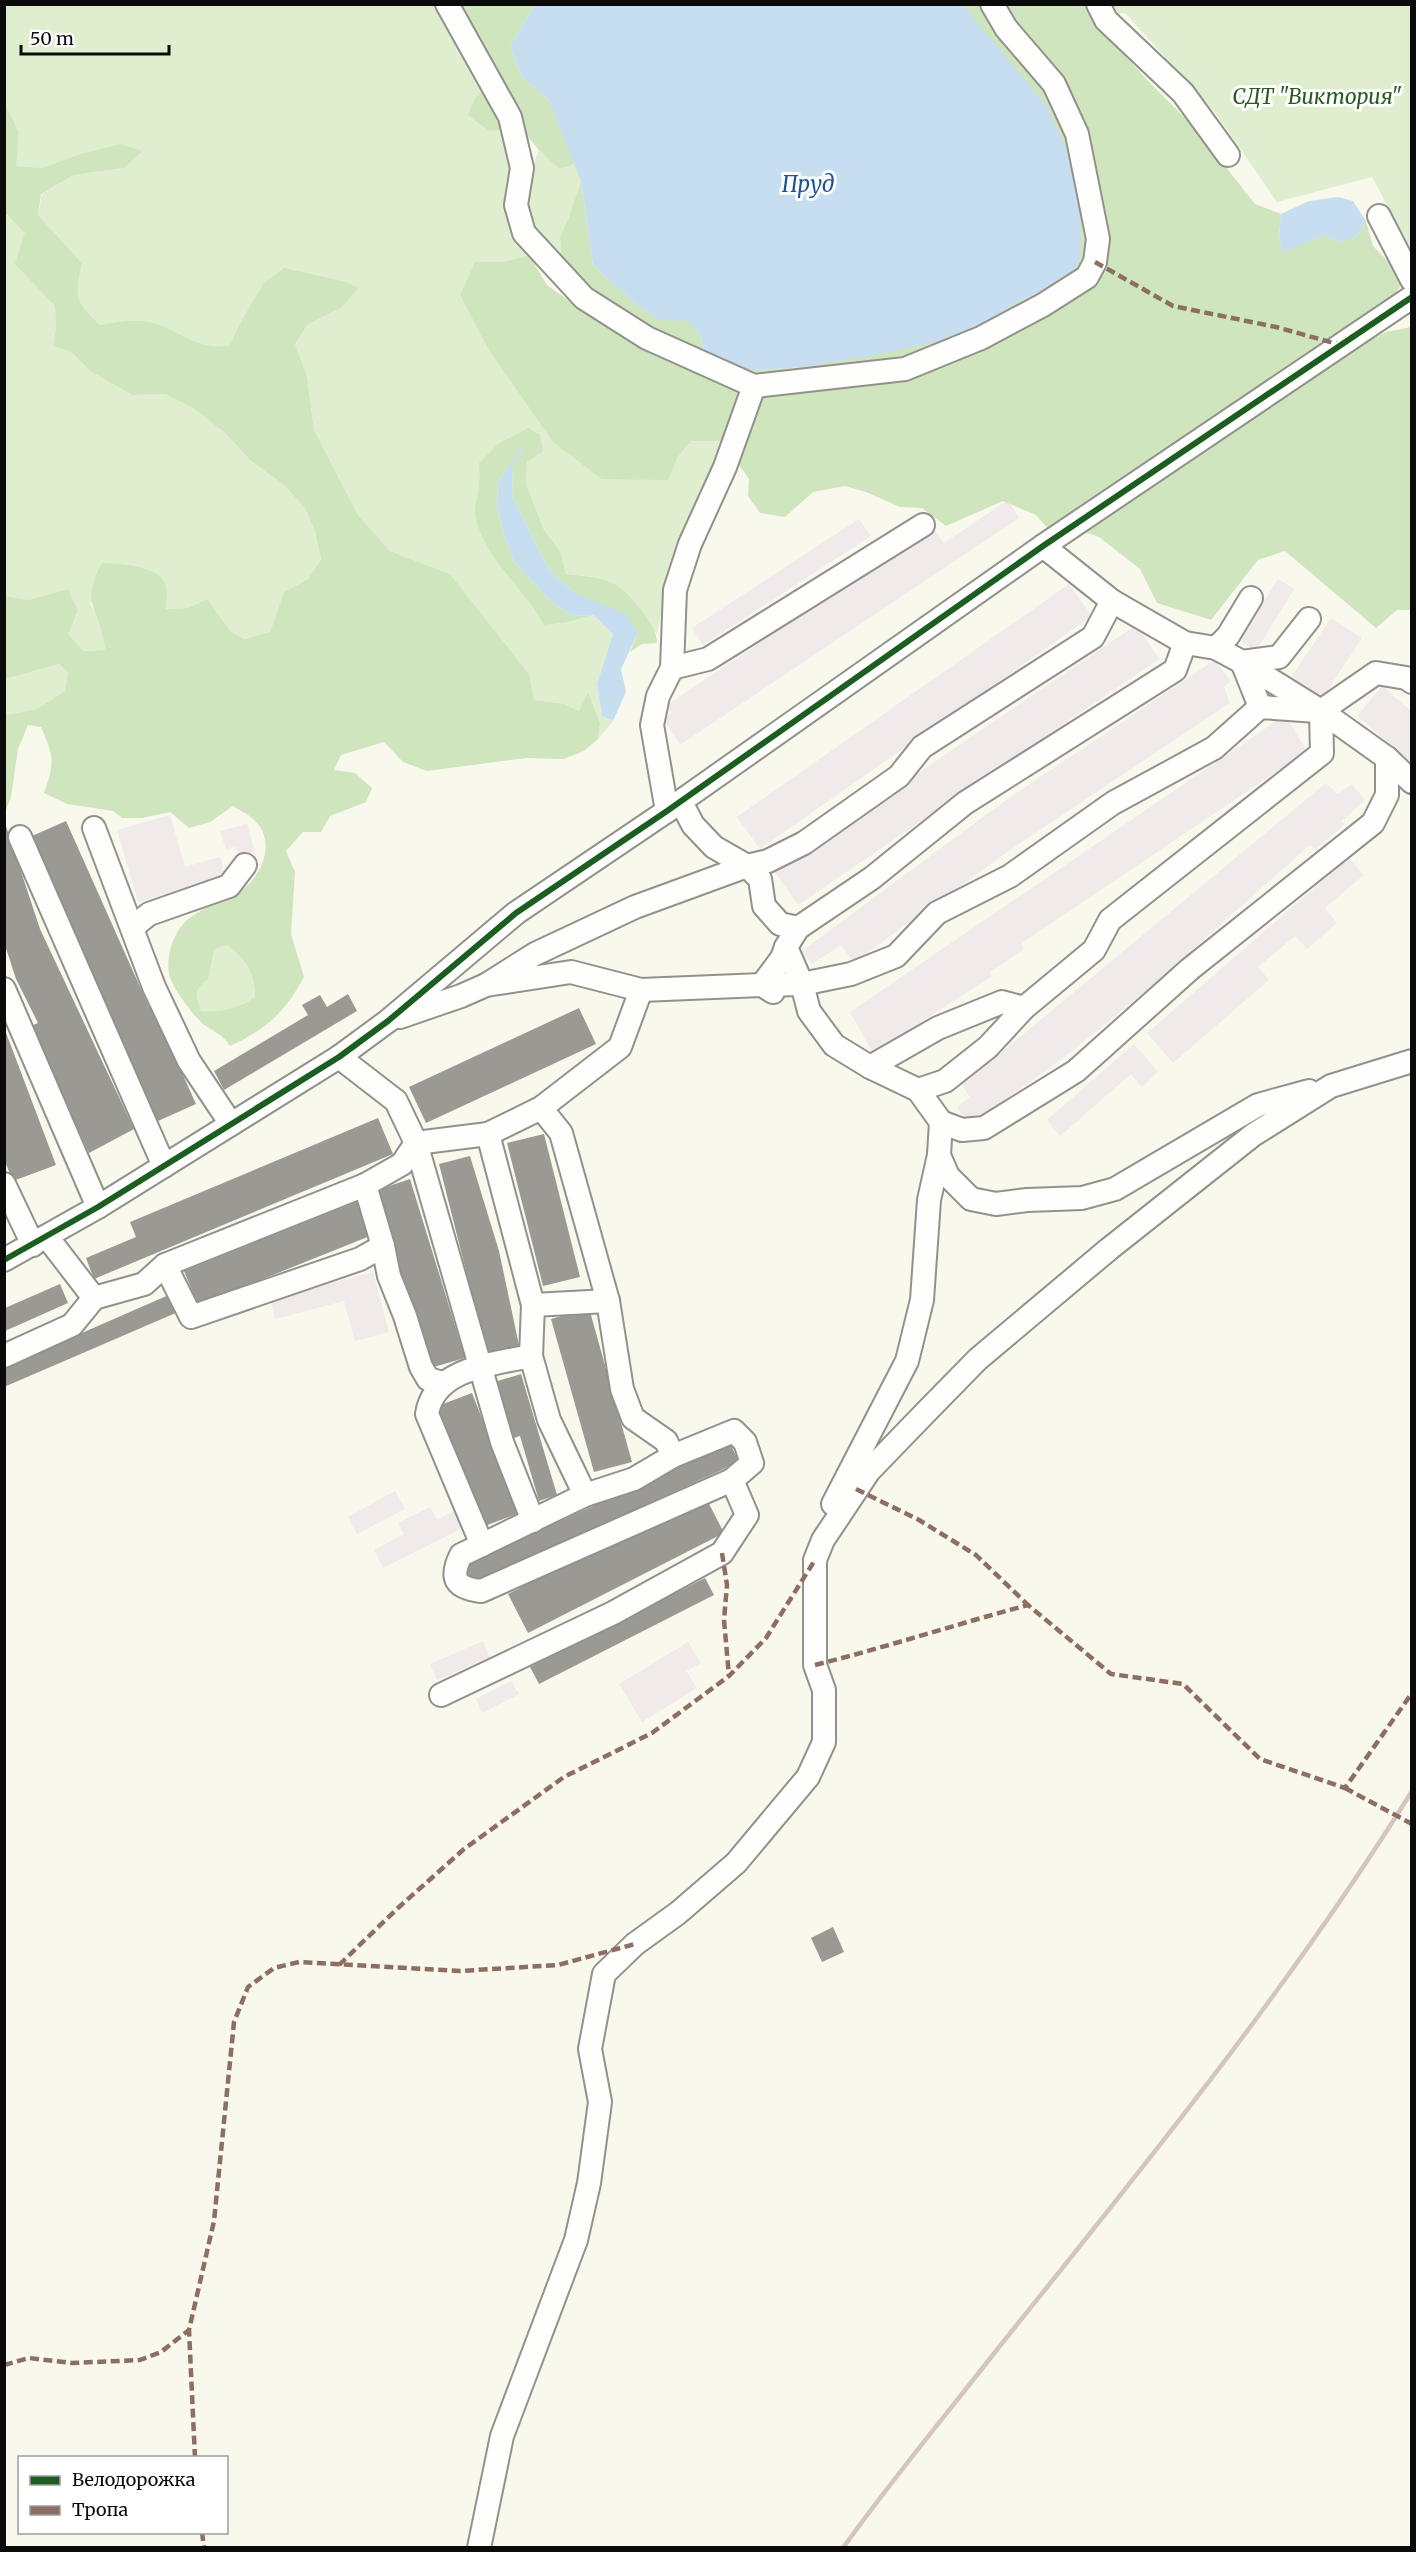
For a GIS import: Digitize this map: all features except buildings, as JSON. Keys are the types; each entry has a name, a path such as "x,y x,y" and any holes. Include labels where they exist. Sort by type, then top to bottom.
{"street":[{"path":"447,4 510,117 522,168 516,205 524,233 584,298 647,338 754,387 905,369 981,338 1087,277 1095,262 1098,239 1077,134 1054,84 1006,28 992,4"},
{"path":"1098,4 1106,20 1184,93 1228,155"},
{"path":"1379,216 1412,280"},
{"path":"4,1260 98,1207 339,1057 388,1021 516,913 674,806 1043,546 1412,297"},
{"path":"754,387 725,467 690,544 675,590 672,668 658,696 652,725 674,806 714,847 747,866 760,879 764,906 780,924 798,928"},
{"path":"672,668 708,659 923,525"},
{"path":"1043,546 1112,601 1185,643 1216,648 1321,711 1387,758 1412,782"},
{"path":"1216,648 1227,636 1251,598"},
{"path":"388,1021 486,985 535,954 635,907 747,866 768,861 804,843 899,776 922,747 1093,637 1112,601"},
{"path":"1242,662 1279,657 1309,619"},
{"path":"762,986 782,958 798,928 872,878 966,803 1175,670 1185,643"},
{"path":"1242,662 1260,707"},
{"path":"486,985 571,972 641,990 802,984 851,974 896,956 937,913 1010,876 1113,803 1214,748 1260,707 1321,711 1376,673 1406,678 1412,682"},
{"path":"918,1090 945,1081 988,1047 1024,1008 1094,950 1110,920 1322,753 1321,711"},
{"path":"786,947 802,984 809,1011 834,1046 870,1067 918,1090 941,1122 962,1130 984,1128 1076,1071 1190,969 1373,823 1387,795 1387,758"},
{"path":"94,828 154,987 189,1061 231,1124"},
{"path":"20,837 164,1166"},
{"path":"133,927 149,915 229,886 244,865"},
{"path":"762,986 809,1011"},
{"path":"4,989 98,1207"},
{"path":"4,1356 72,1325 94,1298 144,1284 165,1265 365,1185 402,1164 416,1143 488,1134 541,1108 620,1047 641,990"},
{"path":"870,1067 938,1028 1002,1002 1024,1008"},
{"path":"339,1057 396,1101 416,1143 502,1442 533,1521"},
{"path":"939,1155 948,1176 971,1199 996,1204 1027,1200 1082,1198 1115,1189 1258,1105 1412,1062"},
{"path":"823,1540 869,1471 978,1359 1109,1249 1253,1135 1331,1086"},
{"path":"541,1108 561,1133 608,1301 622,1389 633,1418 666,1441 673,1456"},
{"path":"479,2547 502,2436 576,2240 589,2183 600,2102 590,2049 604,1974 635,1944 678,1913 736,1863 808,1777 824,1742 824,1690 815,1665 815,1560 834,1499 907,1361 922,1300 928,1200 939,1155 941,1122"},
{"path":"488,1134 533,1305 531,1356 549,1420 585,1495"},
{"path":"4,1184 40,1241 94,1298"},
{"path":"365,1185 383,1246 389,1276 405,1316 421,1367 428,1379 443,1383"},
{"path":"165,1265 191,1317 360,1259 383,1246"},
{"path":"533,1305 608,1301"},
{"path":"482,1545 427,1414 429,1401 443,1383 468,1370 531,1356"},
{"path":"734,1431 745,1442 752,1463 732,1480 481,1591 465,1589 456,1579 454,1568 461,1555 585,1495 634,1479 673,1456 734,1431"},
{"path":"441,1695 614,1613 722,1553 747,1515 732,1480"}],"shaded area":[{"path":"1008,500 1019,518 680,745 663,719 672,713 667,705 932,527 944,543"},
{"path":"859,519 871,536 703,645 692,628"},
{"path":"1278,579 1294,589 1256,651 1240,641"},
{"path":"1069,584 1092,616 760,849 737,817"},
{"path":"1331,618 1362,638 1323,697 1292,676"},
{"path":"1136,625 1159,659 798,905 774,871"},
{"path":"1215,660 1231,681 1224,687 1230,703 1013,848 854,962 841,945 812,964 802,951 1006,800"},
{"path":"1382,686 1411,711 1411,762 1357,716"},
{"path":"1285,715 1307,751 1022,943 1023,950 990,972 992,976 873,1053 850,1012"},
{"path":"1326,783 1338,794 1352,784 1365,800 1342,821 1345,824 1315,850 1310,845 1147,990 1063,1058 969,1126 957,1107 970,1097 962,1085"},
{"path":"170,815 185,867 220,857 226,878 138,902 117,830"},
{"path":"247,824 255,852 239,856 236,847 226,849 220,831"},
{"path":"1349,858 1364,875 1325,908 1337,923 1307,949 1295,936 1258,967 1269,980 1173,1063 1147,1033"},
{"path":"1134,1044 1158,1072 1142,1087 1131,1074 1060,1136 1047,1120"},
{"path":"373,1272 389,1332 355,1341 344,1301 275,1319 270,1299"},
{"path":"395,1491 405,1509 357,1534 348,1517"},
{"path":"430,1507 437,1520 456,1510 465,1527 383,1568 374,1550 404,1534 398,1523"},
{"path":"483,1641 490,1657 437,1680 430,1664"},
{"path":"688,1642 701,1663 686,1671 697,1688 642,1722 619,1684"},
{"path":"511,1681 519,1694 482,1713 476,1699"}],"green space":[{"path":"4,5 452,5 506,129 511,179 508,224 529,255 503,262 475,262 460,295 487,347 515,386 677,458 691,441 722,441 708,490 667,586 657,634 638,606 621,588 600,579 566,574 560,551 544,530 526,484 527,462 540,435 479,463 475,511 479,529 495,558 544,625 564,623 593,615 613,634 597,684 602,716 613,721 598,739 600,723 588,693 579,711 565,704 534,700 529,674 450,574 390,551 358,515 314,430 307,376 295,344 308,324 341,308 359,288 263,284 230,345 220,346 202,344 146,321 123,321 100,325 85,310 78,291 82,263 38,215 42,194 74,175 124,168 77,155 42,168 15,166 19,132 7,108 5,96"},
{"path":"452,5 535,5 510,46 521,75 549,101 575,164 559,169 521,128 489,131 468,115 475,98 488,86"},
{"path":"963,5 980,5 1043,86 1063,122 1075,169"},
{"path":"1001,5 1084,5 1098,26 1195,128 1255,204 1281,214 1279,238 1283,252 1323,235 1338,242 1355,238 1366,221 1373,246 1387,260 1402,283 1393,298 1049,530 1036,515 1003,501 946,526 922,508 900,507 866,492 845,486 813,492 785,517 760,513 748,496 749,479 737,462 761,401 753,379 743,371 804,367 971,334 1015,303 1072,277 1082,194 1091,156 1008,21"},
{"name":"СДТ \"Виктория\"","path":"1107,5 1411,5 1411,249 1372,177 1277,202 1214,111 1125,13 1112,15"},
{"path":"4,96 7,108 19,132 16,166 42,168 77,155 121,144 142,151 124,168 74,175 41,194 38,215 82,263 78,284 79,298 85,310 100,325 123,321 146,321 202,344 230,345 263,284 284,268 342,281 359,288 341,308 308,324 295,344 307,376 314,430 358,515 390,551 450,574 529,674 534,700 565,704 579,711 588,692 600,723 598,739 584,751 564,759 526,758 427,771 403,762 384,742 341,755 334,770 355,773 372,788 366,802 330,816 321,832 303,832 286,851 295,872 291,934 304,977 290,1000 274,1018 255,1033 230,1046 196,1017 174,986 168,966 170,950 185,922 202,910 236,894 253,879 260,869 266,848 265,837 260,827 250,816 233,806 210,822 189,828 170,812 142,818 122,818 113,811 67,804 44,793 50,774 51,753 41,727 28,725 18,749 11,797 5,813 5,715 37,709 65,691 68,672 59,664 5,679 5,596 28,600 68,589 78,610 68,634 83,651 105,650 100,625 93,608 92,589 102,563 128,565 148,570 162,579 167,587 166,609 188,608 207,599 231,632 244,639 270,632 284,592 308,579 321,559 315,532 305,508 284,485 250,460 225,433 193,408 165,394 132,395 90,371 71,352 53,346 56,329 55,306 15,264 25,233 5,213","holes":["227,945 248,967 255,988 255,997 230,1009 201,1011 197,993 200,986 208,979 214,950"]},
{"path":"539,150 559,169 575,164 581,181 560,237 562,260 543,243 527,222 524,201"},
{"path":"581,181 593,265 638,306 658,319 689,320 700,335 705,353 649,330 579,286 562,260 560,237"},
{"path":"4,213 26,233 16,264 55,306 56,329 53,346 71,352 90,371 132,395 165,394 193,408 225,433 250,460 284,485 305,508 315,532 321,559 308,579 284,592 270,632 243,639 231,632 207,599 188,608 165,609 167,585 90,603 102,628 105,650 83,651 67,634 78,610 68,589 28,600 5,596"},
{"path":"529,255 547,285 609,329 739,393 734,419 722,441 691,441 677,458 668,480 602,479 553,442 487,347 460,295 475,262 503,262"},
{"path":"1411,327 1411,610 1397,610 1376,628 1285,551 1258,560 1211,620 1157,603 1140,569 1099,537 1082,531 1348,353 1386,332"},
{"path":"528,428 540,435 543,451 527,462 526,484 544,530 560,551 566,574 603,579 619,587 635,602 649,621 655,631 657,643 642,644 630,652 638,633 575,593 549,570 512,495 513,466 524,444 498,482 497,506 504,535 515,563 551,601 572,616 593,615 564,623 544,625 486,544 479,529 475,511 479,463 498,444"},
{"path":"59,664 68,672 65,691 37,709 5,715 5,679"},
{"path":"227,945 248,967 255,988 255,997 230,1009 201,1011 195,998 214,950"}],"water":[{"name":"Пруд","path":"535,5 963,5 1047,107 1075,169 1082,194 1080,257 1072,277 1015,303 971,334 876,355 804,367 743,371 705,353 700,335 689,321 658,320 638,306 593,265 581,181 549,101 521,75 510,46"},
{"path":"1338,197 1353,201 1366,221 1355,238 1338,242 1323,235 1283,253 1279,238 1281,214 1309,201"},
{"path":"525,442 513,466 512,495 549,570 575,593 626,614 638,633 621,669 626,692 613,721 602,716 597,684 613,634 593,615 572,616 551,601 515,563 504,535 497,506 498,482"}],"railway":[{"path":"843,2548 1210,2080 1315,1938 1412,1791"}],"marked path":[{"path":"1095,262 1173,306 1276,327 1341,345"},
{"path":"856,1489 919,1520 976,1555 1028,1605"},
{"path":"722,1553 727,1585 724,1620 729,1676"},
{"path":"339,1965 464,1849 564,1777 652,1733 729,1676 766,1638 815,1560"},
{"path":"815,1665 1028,1605 1111,1674 1183,1684 1260,1759 1345,1788 1412,1693"},
{"path":"1345,1788 1412,1824"},
{"path":"195,2456 189,2330 214,2221 234,2022 248,1987 274,1968 299,1962 460,1971 558,1965 635,1944"},
{"path":"4,2365 29,2358 72,2363 140,2360 161,2352 189,2330"},
{"path":"202,2534 204,2548"}],"cycle path":[{"path":"4,1260 98,1207 339,1057 388,1021 516,913 667,811 1043,546 1412,297"}]}
